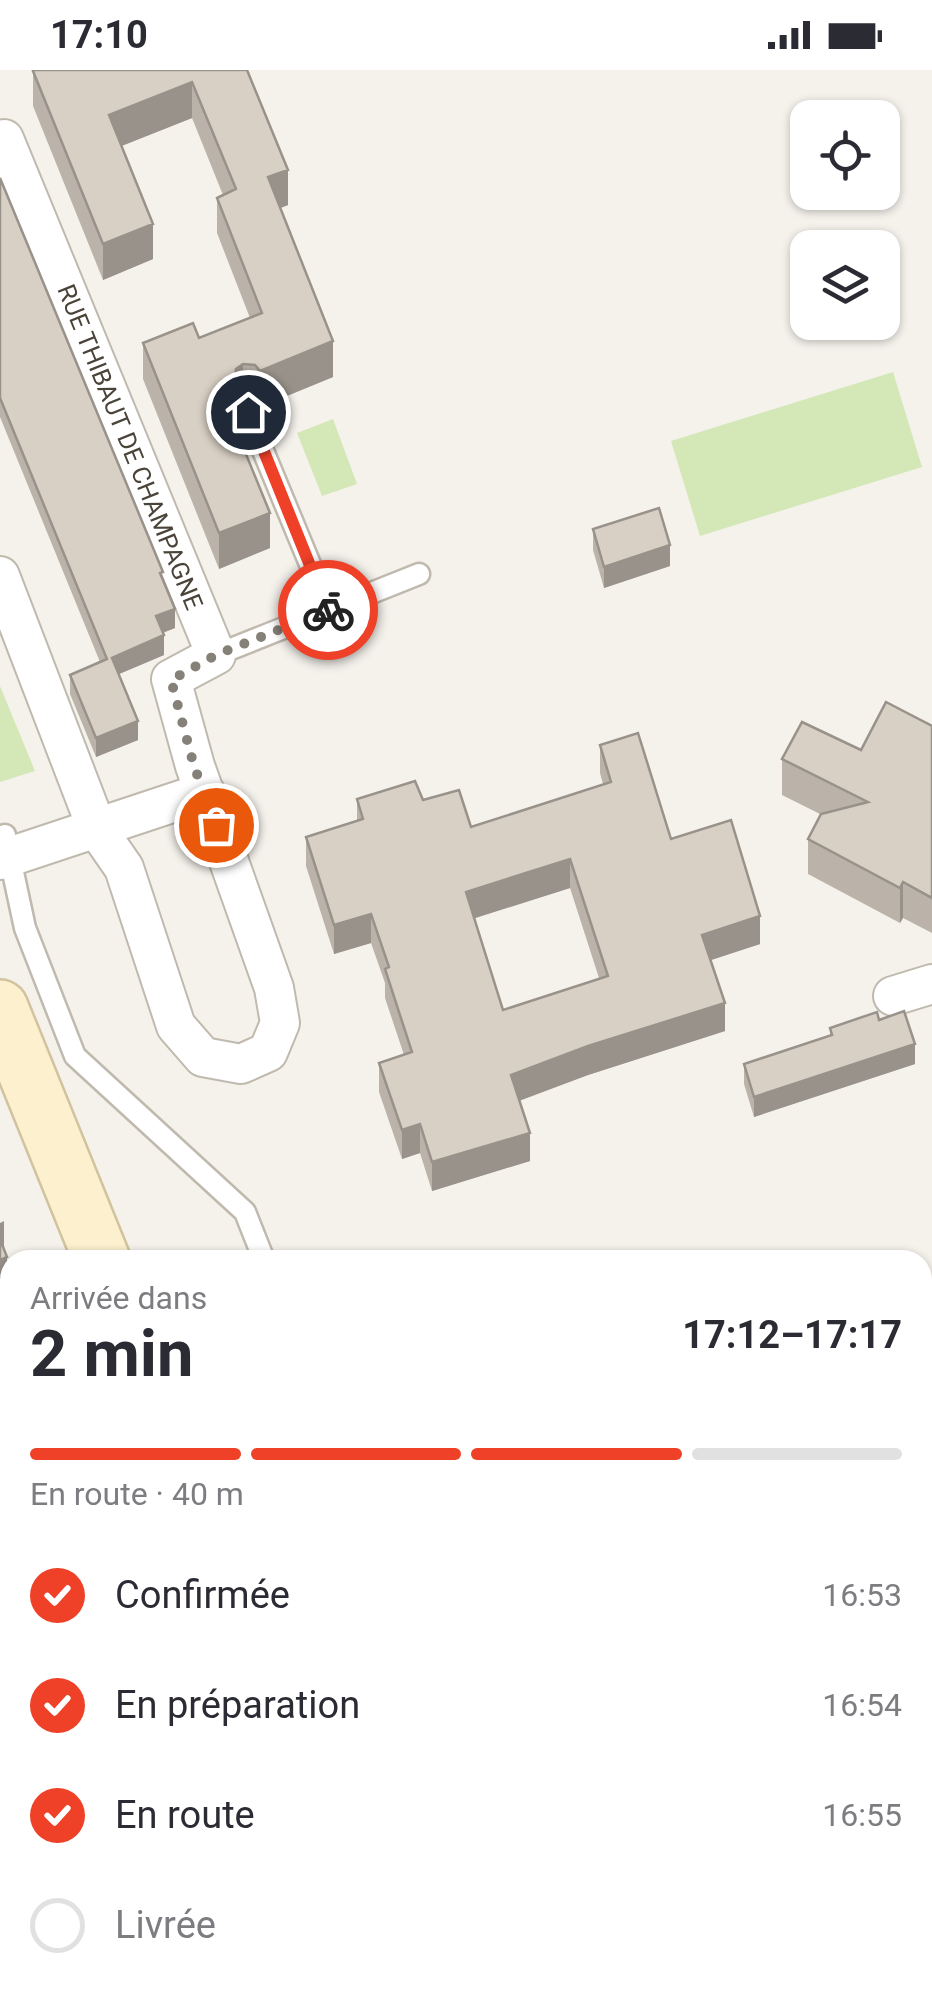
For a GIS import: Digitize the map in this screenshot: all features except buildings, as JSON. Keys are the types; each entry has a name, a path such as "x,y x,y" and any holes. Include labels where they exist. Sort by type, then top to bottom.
{"street":[{"name":"RUE THIBAUT DE CHAMPAGNE","path":"4,139 216,655"},
{"path":"0,576 97,829 124,868 176,1026 203,1058 241,1064 268,1052 280,1023 274,988 194,766 171,680 216,655"},
{"path":"6,850 97,829 204,792"},
{"path":"893,996 932,984"},
{"path":"0,1008 98,1250"}],"lane":[{"path":"248,412 329,610"},
{"path":"216,655 419,574"},
{"path":"6,850 25,928 75,1056 245,1212 260,1250"}],"green space":[{"path":"893,372 922,467 700,536 671,441"},
{"path":"333,419 357,484 322,496 297,433"},
{"path":"0,686 35,771 0,782"}],"way so far":[{"path":"216,825 194,766 171,680 216,655 328,610"}],"route":[{"path":"248,412 328,610"}]}
